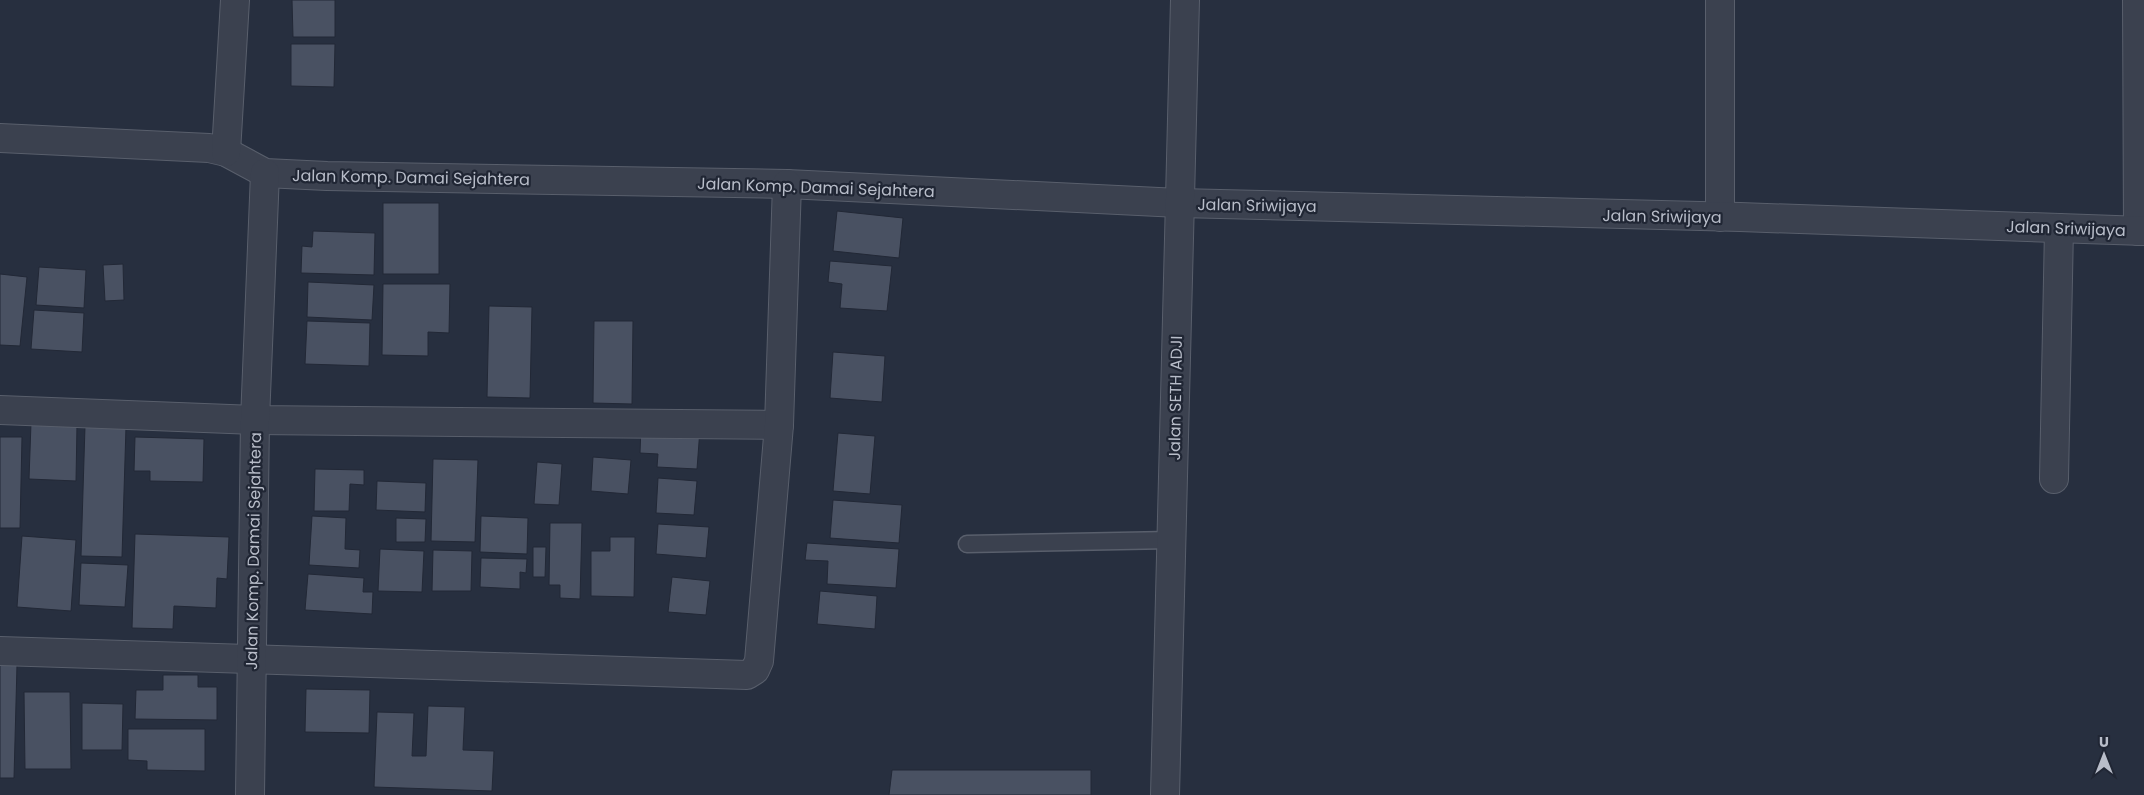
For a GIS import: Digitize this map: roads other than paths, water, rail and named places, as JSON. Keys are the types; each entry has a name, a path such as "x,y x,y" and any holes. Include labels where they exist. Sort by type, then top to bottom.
{"street":[{"path":"226,152 235,0"},
{"name":"Jalan SETH ADJI","path":"1165,795 1185,0"},
{"path":"1720,0 1720,217"},
{"path":"2137,0 2141,231"},
{"path":"0,138 208,148 226,152 265,173"},
{"name":"Jalan Komp. Damai Sejahtera","path":"250,795 250,659 255,420 265,173 382,178 787,184 1179,203"},
{"path":"0,651 747,674 755,670 759,661 779,424 787,184"},
{"name":"Jalan Sriwijaya","path":"1179,203 1720,217 2141,231"},
{"path":"2054,479 2059,228"},
{"path":"0,410 255,420 779,424"}],"lane":[{"path":"967,544 1172,540"}]}
